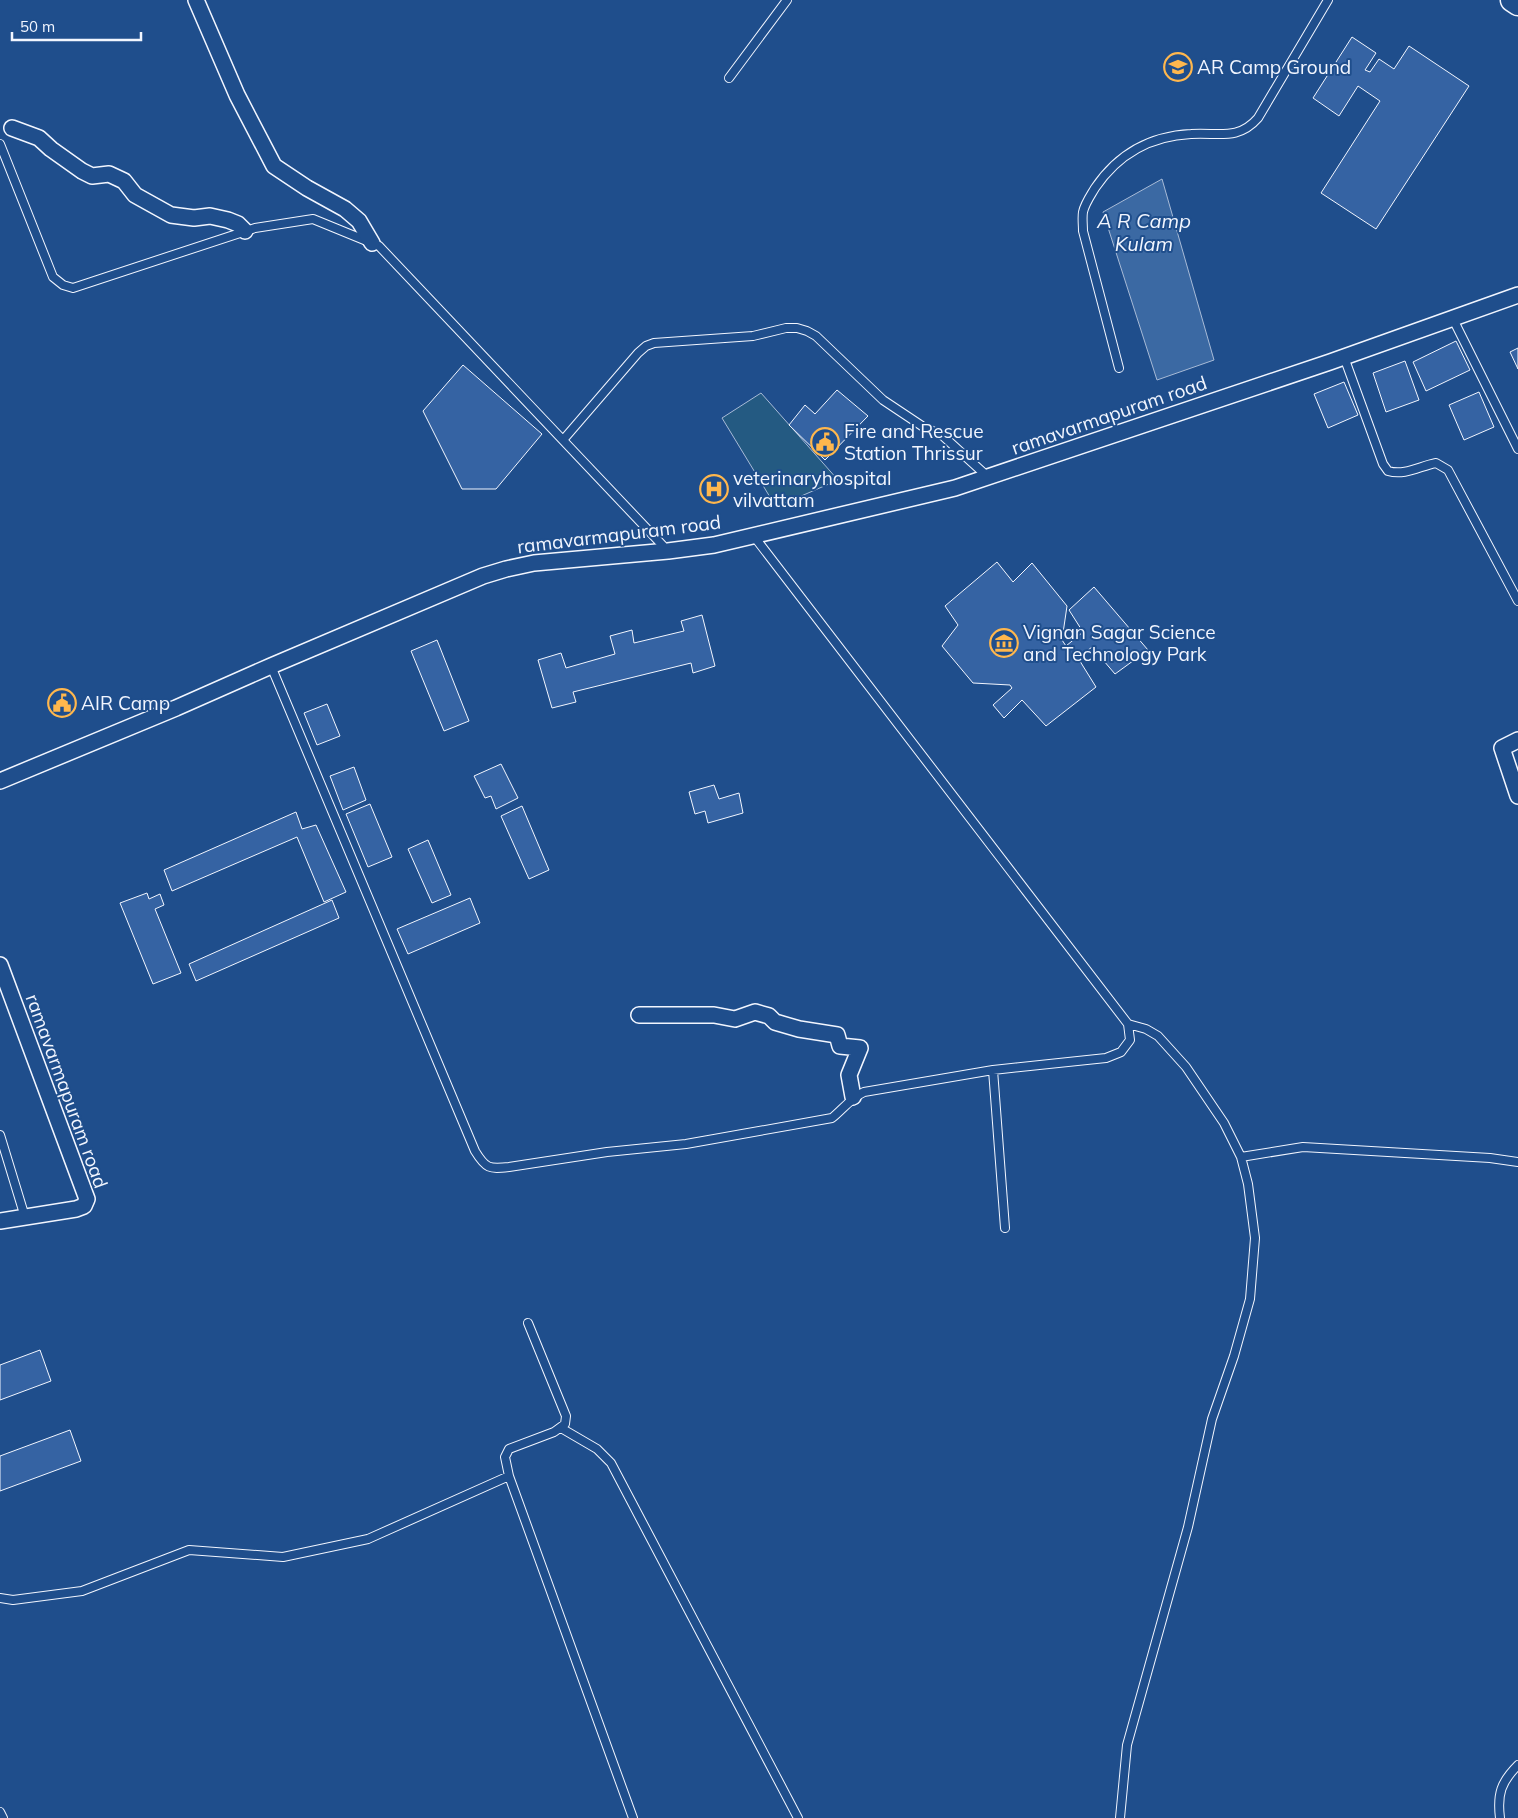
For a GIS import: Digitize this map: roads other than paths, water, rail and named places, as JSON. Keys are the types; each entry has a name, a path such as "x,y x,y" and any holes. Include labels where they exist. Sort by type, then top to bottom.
{"main road":[{"path":"1512,0 1518,4"}],"street":[{"path":"196,0 237,95 274,166 307,188 345,209 359,221 372,243"},
{"path":"12,128 39,138 51,149 92,176 109,174 124,181 135,195 171,215 194,218 210,216 238,224 245,231"},
{"name":"ramavarmapuram road","path":"0,781 176,708 483,576 534,563 714,545 955,488 1344,357 1518,295"},
{"path":"1518,740 1502,748 1518,796"},
{"name":"ramavarmapuram road","path":"0,965 87,1199 84,1206 76,1209 0,1221"},
{"path":"639,1015 714,1015 735,1019 755,1012 769,1016 775,1022 800,1029 837,1035 840,1046 860,1048 849,1075 853,1097"}],"lane":[{"path":"730,78 787,0"},
{"path":"1119,368 1083,231 1083,211 1088,200 1105,173 1122,156 1143,145 1172,136 1229,134 1241,132 1250,127 1258,118 1328,0"},
{"path":"0,144 52,277 62,285 73,288 255,228 313,219 379,246 668,551"},
{"path":"1453,319 1518,449"},
{"path":"563,440 646,346 654,343 753,336 786,328 797,328 816,336 883,400 922,426 943,436 988,477"},
{"path":"1344,357 1382,464 1388,471 1395,473 1406,472 1436,463 1448,470 1518,601"},
{"path":"271,666 475,1151 487,1167 509,1168 606,1152 686,1144 832,1118 853,1097 864,1092 993,1070 1106,1058 1121,1052 1130,1040 1128,1024 753,536"},
{"path":"1120,1818 1126,1746 1188,1527 1212,1420 1234,1356 1250,1299 1256,1238 1248,1184 1241,1157 1224,1123 1186,1067 1158,1036 1146,1029 1128,1024"},
{"path":"993,1070 1005,1228"},
{"path":"0,1135 25,1217"},
{"path":"1241,1157 1303,1147 1490,1158 1518,1162"},
{"path":"528,1324 566,1416 565,1424 561,1428 508,1449 505,1458 509,1476 633,1818"},
{"path":"561,1428 597,1449 611,1463 798,1818"},
{"path":"0,1598 13,1600 82,1591 189,1550 283,1557 368,1539 509,1476"},
{"path":"1500,1818 1498,1800 1501,1786 1518,1765"},
{"path":"0,1812 3,1818"}],"water":[{"name":"A R Camp Kulam","path":"1162,179 1214,360 1157,380 1103,212"}],"place":[{"name":"AR Camp Ground","path":"1178,67"},
{"name":"Fire and Rescue Station Thrissur","path":"825,442"},
{"name":"veterinaryhospital vilvattam","path":"714,489"},
{"name":"Vignan Sagar Science and Technology Park","path":"1004,643"},
{"name":"AIR Camp","path":"62,703"}]}
